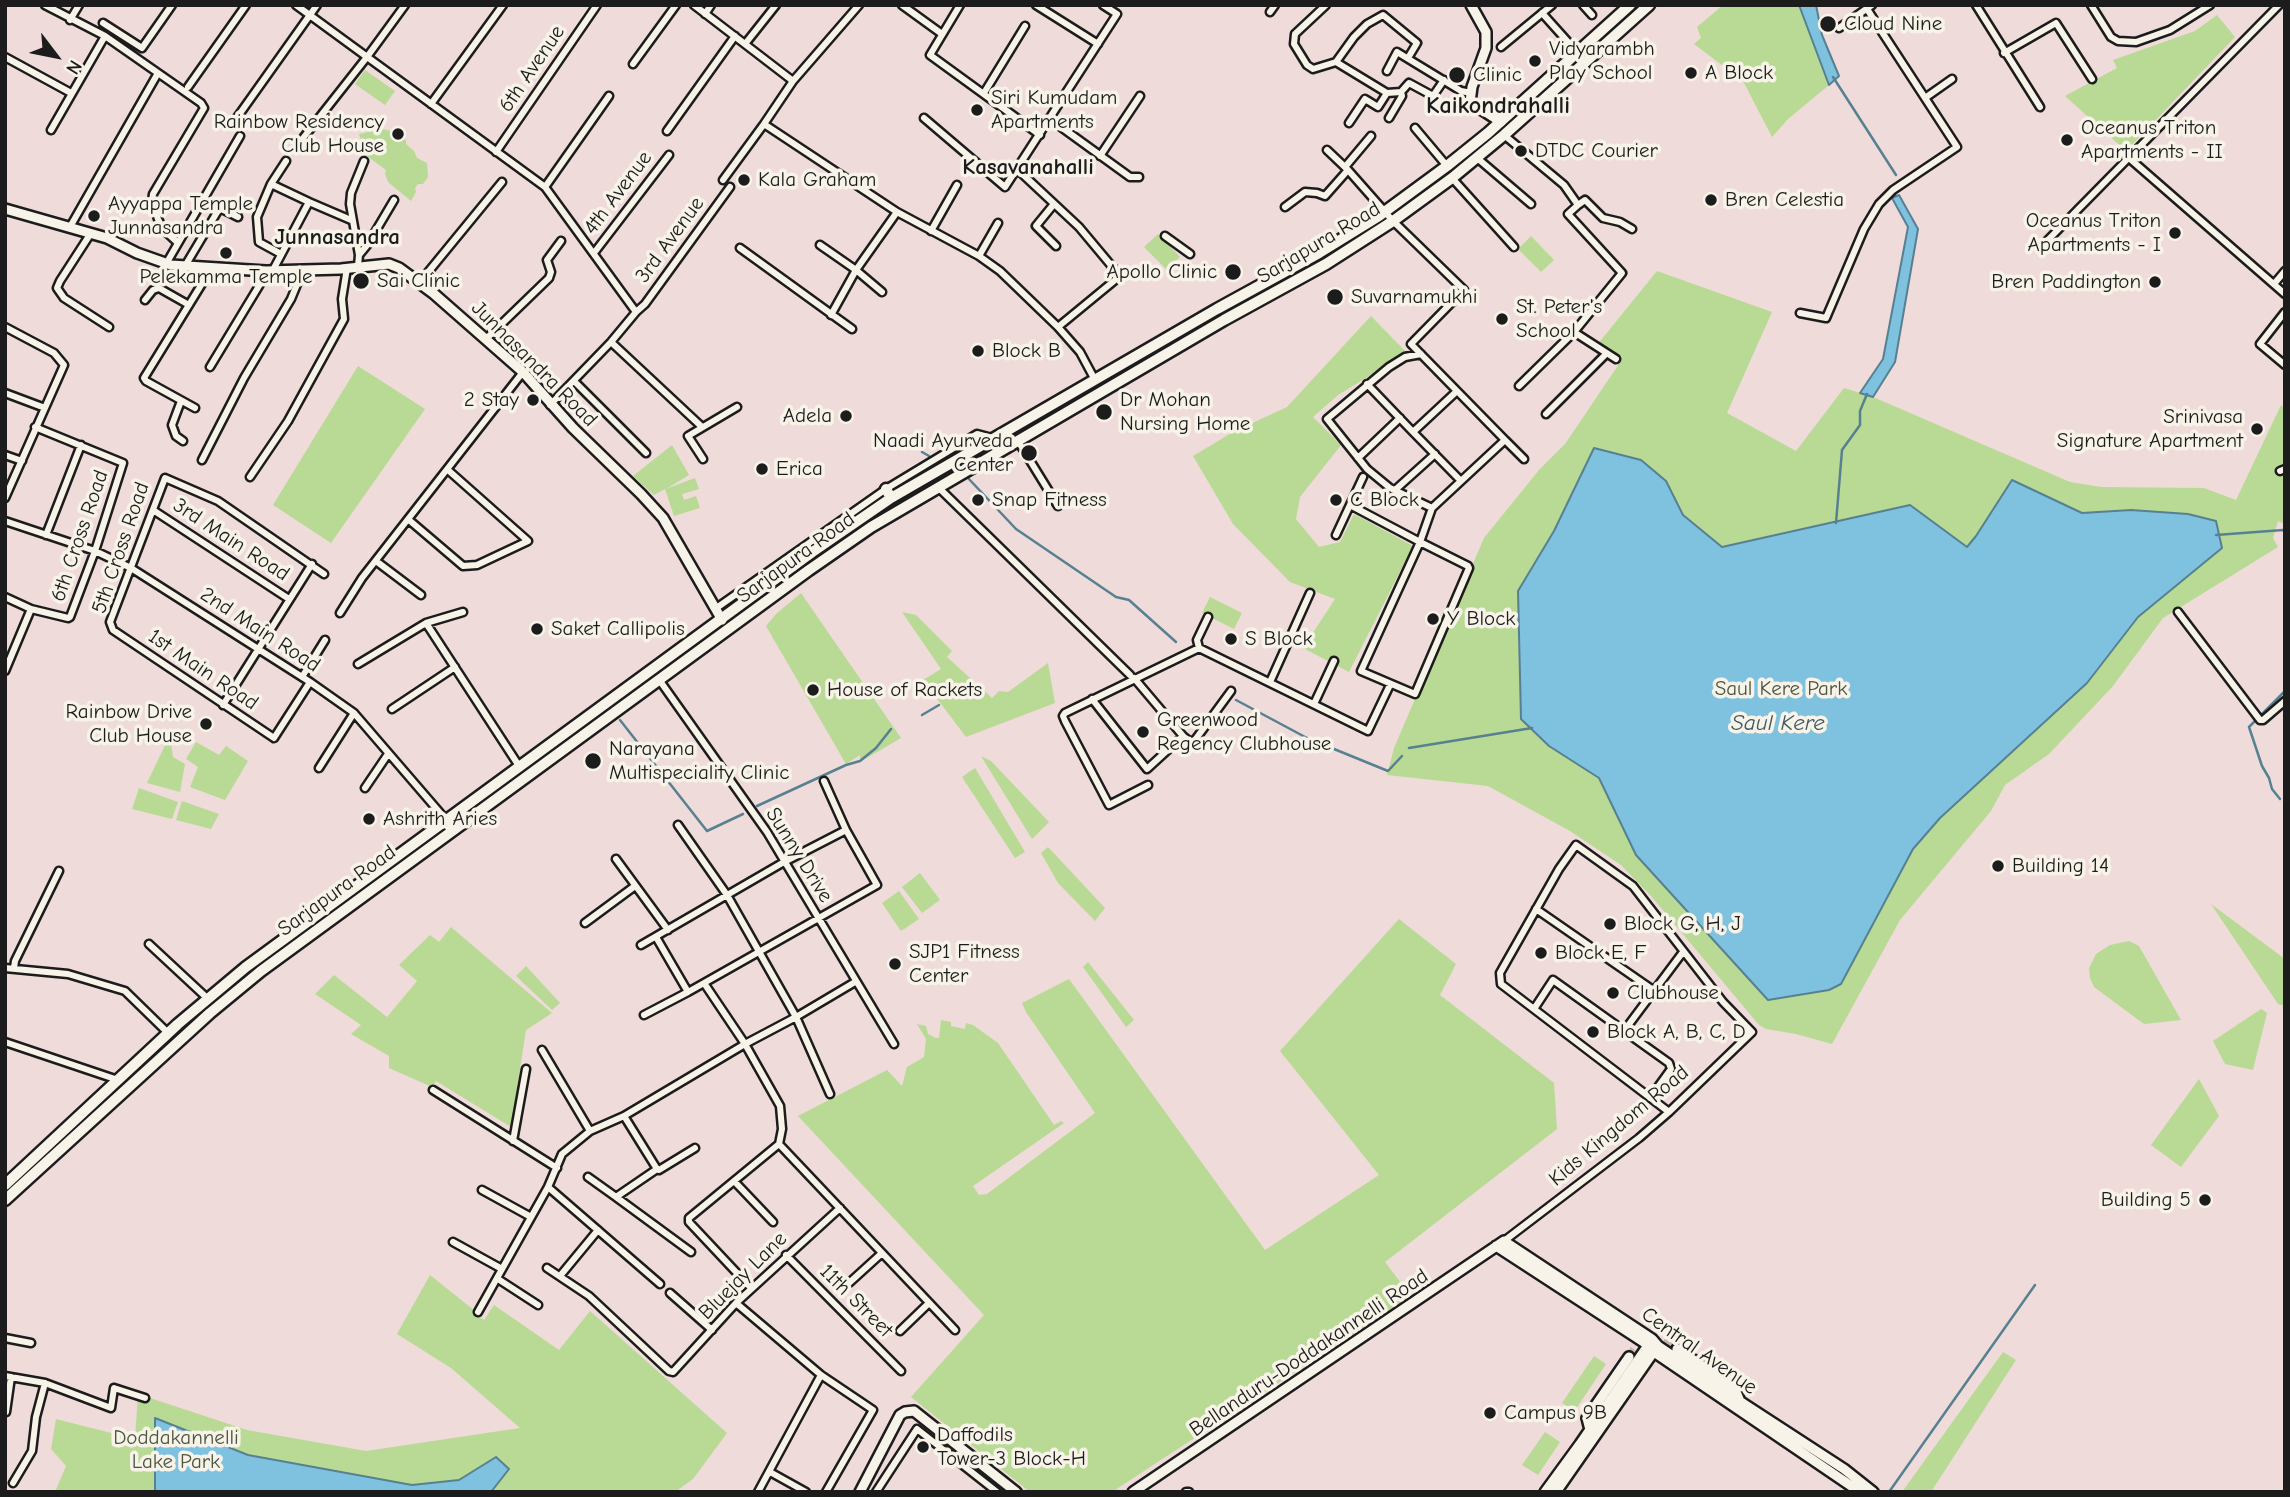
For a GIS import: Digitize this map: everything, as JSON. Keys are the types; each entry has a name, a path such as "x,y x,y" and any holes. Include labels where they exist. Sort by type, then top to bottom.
{"main road":[{"name":"Sarjapura Road","path":"12,1184 209,1013 302,940 814,567 871,527 1224,320 1326,264 1393,221 1452,178 1504,135 1649,5"},
{"name":"Sarjapura Road","path":"5,1200 12,1184 207,998 443,820 722,620 889,493 995,439 1217,309 1319,253 1384,212 1501,122 1626,6"},
{"path":"1217,309 1224,320"},
{"path":"806,556 814,567"}],"street":[{"path":"44,5 105,36 204,107 153,194 152,201 163,229 178,243"},
{"path":"70,20 79,5"},
{"path":"103,23 142,48 172,5"},
{"path":"188,87 246,5"},
{"path":"296,5 545,187 636,312"},
{"path":"236,119 317,5"},
{"path":"300,142 405,5"},
{"path":"431,104 503,5"},
{"name":"6th Avenue","path":"496,152 597,5"},
{"path":"634,64 676,5"},
{"path":"694,5 793,82"},
{"path":"705,14 711,5"},
{"path":"745,44 776,5"},
{"path":"723,180 793,82 859,5"},
{"path":"902,5 942,34"},
{"path":"960,5 930,55 1040,135"},
{"path":"1036,5 1098,44"},
{"path":"924,118 1005,187 1117,14 1103,5"},
{"path":"1326,5 1295,34 1294,44 1307,65 1313,69 1336,62 1354,37 1367,24 1383,15 1417,43 1408,58"},
{"path":"1471,5 1486,32 1486,48 1470,102 1501,122"},
{"path":"1501,47 1552,5"},
{"path":"1583,5 1592,15"},
{"path":"1976,5 2040,107"},
{"path":"2091,5 2111,37 2118,41 2136,41 2170,30 2210,5"},
{"path":"2041,247 2279,5"},
{"path":"1800,313 1826,318 1864,229 1879,204 1893,190 1957,147 1870,7 1839,28"},
{"path":"1542,13 1577,52"},
{"path":"2004,53 2056,23 2092,79"},
{"path":"984,93 1025,26"},
{"path":"51,130 105,36"},
{"path":"667,131 735,36"},
{"path":"1387,71 1397,52 1461,91 1471,93"},
{"path":"5,57 71,93"},
{"path":"1336,62 1387,93 1401,92"},
{"path":"70,227 158,74"},
{"path":"1925,98 1952,79"},
{"path":"1389,118 1402,96 1401,92 1409,83 1433,96 1444,80"},
{"path":"1349,123 1365,99 1378,107 1387,93"},
{"path":"545,187 609,96"},
{"path":"1100,156 1140,96"},
{"path":"1050,120 1129,177 1139,177"},
{"path":"764,124 897,212 979,256 1000,271 1034,302 1080,352 1095,380"},
{"path":"1415,128 1447,166"},
{"path":"1504,135 1563,185 1578,205"},
{"path":"166,264 240,136"},
{"path":"1285,206 1305,192 1325,197 1371,136"},
{"path":"1327,150 1347,168 1384,212 1464,290 1411,344 1524,459"},
{"name":"4th Avenue","path":"594,253 669,155"},
{"path":"1476,157 1531,204"},
{"path":"2129,158 2285,293"},
{"path":"281,254 259,242 257,217 271,184 286,161"},
{"path":"359,256 351,220 351,193 364,161"},
{"path":"1017,169 1079,227 1120,275 1058,327"},
{"path":"1452,178 1514,247"},
{"path":"420,282 502,182"},
{"path":"271,184 351,220"},
{"path":"931,231 957,186"},
{"name":"3rd Avenue","path":"550,405 645,304 730,187"},
{"path":"250,477 288,421 344,319 342,299 353,267 394,200"},
{"path":"1519,386 1574,332 1622,273 1568,215 1585,200 1603,218 1632,229"},
{"path":"210,367 281,254 309,202"},
{"path":"1054,204 1036,226 1056,246"},
{"name":"Junnasandra Road","path":"5,209 91,233 166,264 211,269 270,270 389,264 420,282 523,372 550,405 663,518 722,620"},
{"path":"185,266 219,209 238,217"},
{"path":"831,315 856,270 897,212"},
{"path":"979,256 998,223"},
{"path":"91,233 57,288 64,299 109,327"},
{"path":"1166,236 1190,254"},
{"path":"486,339 549,278 551,272 547,260 561,241"},
{"path":"820,245 882,292"},
{"path":"740,248 852,329"},
{"path":"195,408 144,378 211,269"},
{"path":"202,460 244,378 291,299 303,270"},
{"path":"2274,284 2285,271"},
{"path":"145,300 153,290 159,288 189,305"},
{"path":"2285,312 2260,344 2285,365"},
{"path":"5,327 54,353 64,365 5,498"},
{"path":"1574,332 1616,359"},
{"path":"611,342 702,427"},
{"path":"1421,354 1405,357 1367,384 1327,419 1367,469 1395,490 1433,508"},
{"path":"1546,414 1606,354"},
{"path":"340,613 362,578 523,372"},
{"path":"574,381 646,453"},
{"path":"1367,384 1461,481"},
{"path":"1413,432 1457,391"},
{"path":"5,393 45,408"},
{"path":"181,401 172,425 176,436 183,441"},
{"path":"703,459 688,436 737,407"},
{"path":"1358,457 1400,418"},
{"path":"35,427 81,445 46,535"},
{"path":"1350,505 1420,542 1469,568 1415,694 1361,671 1420,542 1433,508 1504,440"},
{"path":"1018,441 1058,506"},
{"name":"6th Cross Road","path":"31,609 68,618 72,615 123,463 81,445"},
{"path":"1395,490 1435,454"},
{"path":"5,455 22,461"},
{"path":"409,520 463,566 477,565 528,541 448,470"},
{"name":"5th Cross Road","path":"113,630 110,622 165,478 218,500 312,564"},
{"path":"1336,535 1363,478"},
{"path":"939,488 1132,676 1189,741 1192,743 1195,740 1231,691"},
{"path":"715,609 889,493"},
{"name":"3rd Main Road","path":"153,510 289,599"},
{"name":"2nd Main Road","path":"5,521 95,551 131,568 310,682 354,713 440,814 450,831"},
{"path":"376,561 421,595"},
{"path":"223,705 312,564 324,574"},
{"path":"1269,682 1310,593"},
{"path":"5,597 31,609 5,671"},
{"path":"358,664 426,623 463,612"},
{"path":"2178,612 2254,714 2262,720 2285,701"},
{"path":"1199,648 1197,640 1208,617"},
{"path":"426,623 519,766"},
{"name":"1st Main Road","path":"113,630 274,738 310,682"},
{"path":"302,677 325,640"},
{"path":"1148,785 1111,806 1107,803 1063,716 1066,712 1132,676 1199,648 1368,731 1390,685"},
{"path":"1314,704 1334,661"},
{"path":"391,709 456,667"},
{"name":"Sunny Drive","path":"660,681 767,832 894,1044"},
{"path":"1092,699 1146,768 1183,736"},
{"path":"319,768 354,713"},
{"path":"365,788 388,754"},
{"path":"645,1015 877,885 846,830 824,781"},
{"path":"678,825 727,895 759,951 796,1017 830,1094"},
{"path":"641,945 784,862 846,830"},
{"path":"1624,1031 1684,952 1633,886 1576,845 1536,909 1499,979 1501,984 1669,1112"},
{"path":"616,859 667,930"},
{"path":"14,968 59,871"},
{"path":"585,923 635,886"},
{"path":"1536,909 1653,990"},
{"path":"656,937 688,992"},
{"path":"149,944 207,998"},
{"name":"Kids Kingdom Road","path":"1500,1243 1639,1138 1752,1032 1723,1002 1684,952"},
{"path":"5,968 68,974 125,991 168,1033"},
{"path":"1534,1009 1553,980 1669,1063 1671,1069 1650,1098"},
{"path":"478,1312 548,1187 562,1154 590,1131 624,1116 855,982"},
{"path":"704,983 745,1044 780,1106 782,1129 779,1144 691,1216 689,1222 751,1288"},
{"path":"5,1042 118,1080"},
{"path":"542,1050 590,1131"},
{"path":"513,1141 526,1069"},
{"path":"433,1090 557,1168"},
{"path":"624,1116 657,1169"},
{"path":"779,1144 955,1330"},
{"path":"616,1197 657,1169 695,1148"},
{"path":"588,1177 691,1252"},
{"path":"734,1181 774,1222"},
{"path":"548,1187 660,1284"},
{"path":"482,1189 531,1217"},
{"name":"Bluejay Lane","path":"560,1276 589,1296 673,1372 751,1288 840,1208"},
{"path":"547,1268 560,1276 598,1230"},
{"path":"453,1242 502,1269"},
{"name":"Central Avenue","path":"1500,1243 1653,1346 1860,1492"},
{"name":"Bellanduru-Doddakannelli Road","path":"1133,1492 1500,1243"},
{"path":"849,1283 882,1253"},
{"name":"11th Street","path":"786,1255 901,1371"},
{"path":"498,1279 538,1305"},
{"path":"670,1293 712,1330"},
{"path":"736,1303 821,1375 873,1410 826,1492"},
{"path":"901,1331 929,1303"},
{"path":"5,1338 31,1343"},
{"path":"1545,1492 1587,1442 1590,1430 1653,1346"},
{"path":"1556,1492 1653,1346"},
{"name":"Central Avenue","path":"1653,1346 1844,1469 1873,1492"},
{"path":"1677,1349 1734,1387 1740,1401"},
{"path":"1590,1430 1587,1418 1629,1357"},
{"path":"758,1492 821,1375"},
{"path":"6,1412 8,1377 44,1383 111,1408 114,1388 145,1398"},
{"path":"13,1483 32,1451 44,1383"},
{"path":"860,1492 900,1415 914,1411 1016,1492"},
{"path":"876,1492 917,1429 997,1492"},
{"path":"770,1472 806,1492"}],"green space":[{"path":"1723,5 1799,5 1829,85 1788,119 1772,137 1743,81 1694,44 1701,38 1697,27"},
{"path":"2217,15 2235,37 2126,151 2065,96 2117,68 2113,60 2195,31"},
{"path":"365,70 395,91 385,105 355,84"},
{"path":"383,129 395,132 406,140 417,158 427,163 428,177 423,184 418,184 415,188 416,192 411,201 388,182 386,170 367,156 368,150 354,144 361,140 359,134"},
{"path":"1158,234 1180,257 1167,270 1144,247"},
{"path":"1531,236 1554,260 1541,272 1518,249"},
{"name":"Saul Kere","path":"1657,271 1772,312 1727,413 1796,451 1844,388 1873,397 2070,482 2101,487 2204,488 2236,500 2281,405 2285,409 2285,524 2278,521 2273,538 2278,547 2163,618 2113,686 2049,754 2005,785 1991,811 1900,920 1832,1044 1766,1029 1759,1025 1651,896 1621,865 1570,831 1488,786 1387,775 1394,748 1484,538 1539,470 1565,444 1617,367 1622,356 1597,345"},
{"path":"1371,316 1407,353 1338,395 1313,417 1341,445 1300,497 1296,519 1319,547 1340,542 1354,514 1413,546 1349,672 1303,648 1335,599 1290,582 1233,524 1193,456 1233,432 1287,407"},
{"path":"358,366 425,409 331,543 273,505"},
{"path":"672,445 689,475 666,489 695,478 699,489 682,494 684,500 696,496 700,508 674,516 665,489 654,495 633,476"},
{"path":"801,593 901,738 860,762 860,755 846,764 766,626"},
{"path":"1210,597 1242,613 1234,629 1202,613"},
{"path":"902,612 916,615 952,651 947,657 992,698 999,691 1008,692 1048,663 1055,703 966,737 923,680 941,669"},
{"path":"167,741 171,742 173,757 185,764 180,792 147,783"},
{"path":"196,742 219,755 226,746 248,761 225,800 190,787 198,767 186,759"},
{"path":"981,756 991,761 1049,822 1032,839"},
{"path":"975,768 1025,852 1015,858 962,777"},
{"path":"139,788 178,802 172,819 132,809"},
{"path":"182,801 219,814 211,829 176,820"},
{"path":"1048,847 1105,908 1095,921 1058,883 1041,853"},
{"path":"920,873 940,900 922,913 902,887"},
{"path":"899,891 919,919 901,931 882,903"},
{"path":"2211,904 2285,959 2285,1006 2278,1004"},
{"path":"1399,919 1456,964 1440,995 1554,1083 1557,1129 1385,1262 1411,1296 1112,1492 1030,1492 911,1397 984,1315 798,1116 887,1070 902,1086 907,1067 924,1057 926,1039 917,1024 926,1026 928,1034 936,1038 939,1038 941,1020 951,1022 951,1026 965,1029 966,1023 973,1025 998,1043 1054,1125 1061,1121 1064,1123 973,1186 979,1195 987,1194 1095,1113 1022,1003 1069,979 1265,1250 1379,1175 1280,1051"},
{"path":"451,927 552,1013 526,1030 511,1127 436,1081 432,1087 389,1068 389,1056 351,1034 361,1025 315,994 334,975 387,1017 417,981 399,965 430,935 439,942"},
{"path":"2129,941 2139,946 2181,1020 2144,1024 2094,987 2089,968 2096,954 2110,945"},
{"path":"1088,962 1134,1020 1126,1027 1083,967"},
{"path":"526,966 560,1003 552,1010 516,976"},
{"path":"2261,1009 2267,1013 2253,1070 2225,1064 2213,1041"},
{"path":"2199,1079 2219,1116 2181,1167 2151,1145"},
{"name":"Doddakannelli Lake Park","path":"430,1275 484,1320 494,1305 559,1350 590,1311 727,1433 693,1479 675,1492 55,1492 66,1466 51,1449 56,1419 135,1439 138,1394 247,1430 366,1451 520,1428 451,1368 397,1334"},
{"path":"2003,1352 2016,1360 1931,1492 1902,1492"},
{"path":"1594,1356 1606,1364 1574,1412 1562,1403"},
{"path":"1545,1432 1560,1442 1538,1475 1522,1465"}],"water":[{"path":"1799,5 1816,5 1822,35 1839,76 1829,85"},
{"path":"1899,195 1918,229 1895,362 1873,397 1860,393 1883,359 1908,227 1892,198"},
{"name":"Saul Kere","path":"1594,448 1641,460 1666,481 1683,515 1722,547 1910,505 1967,547 2012,480 2082,513 2131,510 2188,514 2216,521 2222,548 2138,617 2087,683 1940,818 1913,849 1841,984 1829,990 1768,1000 1636,855 1599,778 1549,746 1521,719 1518,591 1554,531"},
{"path":"155,1418 248,1455 412,1485 459,1480 496,1457 509,1469 491,1492 155,1492"}],"waterway":[{"path":"1833,77 1896,175"},
{"path":"1836,523 1842,450 1860,425 1860,411 1867,394"},
{"path":"922,452 929,456"},
{"path":"968,478 1016,529 1116,597 1129,600 1176,642"},
{"path":"2216,535 2285,532"},
{"path":"2280,799 2272,789 2262,766 2249,727 2285,691"},
{"path":"1236,700 1307,738 1388,771 1402,756"},
{"path":"922,715 939,705"},
{"path":"620,720 707,831 743,814"},
{"path":"1409,748 1532,728"},
{"path":"757,806 860,761 876,748 891,729"},
{"path":"1889,1492 2035,1285"}],"tunnel":[{"path":"1629,1357 1639,1344 1648,1342 1661,1342 1677,1349"}],"place":[{"name":"Cloud Nine","path":"1828,24"},
{"name":"Vidyarambh Play School","path":"1535,61"},
{"name":"A Block","path":"1691,73"},
{"name":"Clinic","path":"1457,75"},
{"name":"Siri Kumudam Apartments","path":"977,110"},
{"name":"Rainbow Residency Club House","path":"398,134"},
{"name":"Oceanus Triton Apartments - II","path":"2067,140"},
{"name":"DTDC Courier","path":"1521,151"},
{"name":"Kala Graham","path":"744,180"},
{"name":"Bren Celestia","path":"1711,200"},
{"name":"Ayyappa Temple Junnasandra","path":"94,216"},
{"name":"Oceanus Triton Apartments - I","path":"2175,233"},
{"name":"Pelekamma Temple","path":"226,253"},
{"name":"Apollo Clinic","path":"1233,272"},
{"name":"Sai Clinic","path":"361,281"},
{"name":"Bren Paddington","path":"2155,282"},
{"name":"Suvarnamukhi","path":"1335,297"},
{"name":"St. Peter's School","path":"1502,319"},
{"name":"Block B","path":"978,351"},
{"name":"2 Stay","path":"533,400"},
{"name":"Dr Mohan Nursing Home","path":"1104,412"},
{"name":"Adela","path":"846,416"},
{"name":"Srinivasa Signature Apartment","path":"2257,429"},
{"name":"Naadi Ayurveda Center","path":"1029,453"},
{"name":"Erica","path":"762,469"},
{"name":"Snap Fitness","path":"978,500"},
{"name":"C Block","path":"1336,500"},
{"name":"Y Block","path":"1433,619"},
{"name":"Saket Callipolis","path":"537,629"},
{"name":"S Block","path":"1231,639"},
{"name":"House of Rackets","path":"813,690"},
{"name":"Rainbow Drive Club House","path":"206,724"},
{"name":"Greenwood Regency Clubhouse","path":"1143,732"},
{"name":"Narayana Multispeciality Clinic","path":"593,761"},
{"name":"Ashrith Aries","path":"369,819"},
{"name":"Building 14","path":"1998,866"},
{"name":"Block G, H, J","path":"1610,924"},
{"name":"Block E, F","path":"1541,953"},
{"name":"SJP1 Fitness Center","path":"895,964"},
{"name":"Clubhouse","path":"1613,993"},
{"name":"Block A, B, C, D","path":"1593,1032"},
{"name":"Building 5","path":"2205,1200"},
{"name":"Campus 9B","path":"1490,1413"},
{"name":"Daffodils Tower-3 Block-H","path":"923,1447"}],"district":[{"name":"Kaikondrahalli","path":"1498,106"},
{"name":"Kasavanahalli","path":"1028,167"},
{"name":"Junnasandra","path":"337,237"}],"park label":[{"name":"Saul Kere Park","path":"1781,689"}]}
